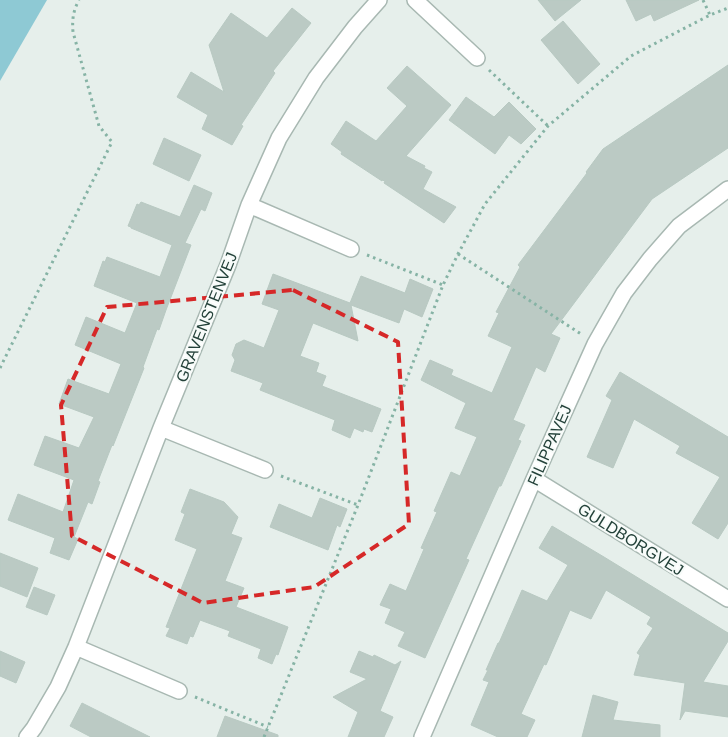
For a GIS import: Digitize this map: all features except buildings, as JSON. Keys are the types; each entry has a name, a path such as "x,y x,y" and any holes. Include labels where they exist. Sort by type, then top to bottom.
{"street":[{"name":"GRAVENSTENVEJ","path":"27,737 58,687 76,647 161,428 228,264 249,205 279,138 316,78 355,27 379,0"},
{"path":"415,0 477,58"},
{"name":"FILIPPAVEJ","path":"422,737 595,344 624,293 650,258 679,226 728,188"},
{"path":"249,205 351,249"},
{"path":"161,428 265,470"},
{"name":"GULDBORGVEJ","path":"534,479 728,599"},
{"path":"76,647 179,691"}],"path":[{"path":"0,368 112,142 99,126 72,32 72,19 79,0"},
{"path":"703,0 710,14"},
{"path":"264,737 358,505 443,285 485,204 548,126 631,56 710,14 728,8"},
{"path":"477,58 548,126"},
{"path":"351,249 443,285"},
{"path":"458,254 595,344"},
{"path":"265,470 358,505"},
{"path":"179,691 268,727"}],"highlighted area":[{"path":"293,290 398,342 409,524 314,587 203,603 72,536 61,405 107,307"}],"water":[{"path":"0,0 47,0 0,81"}]}
